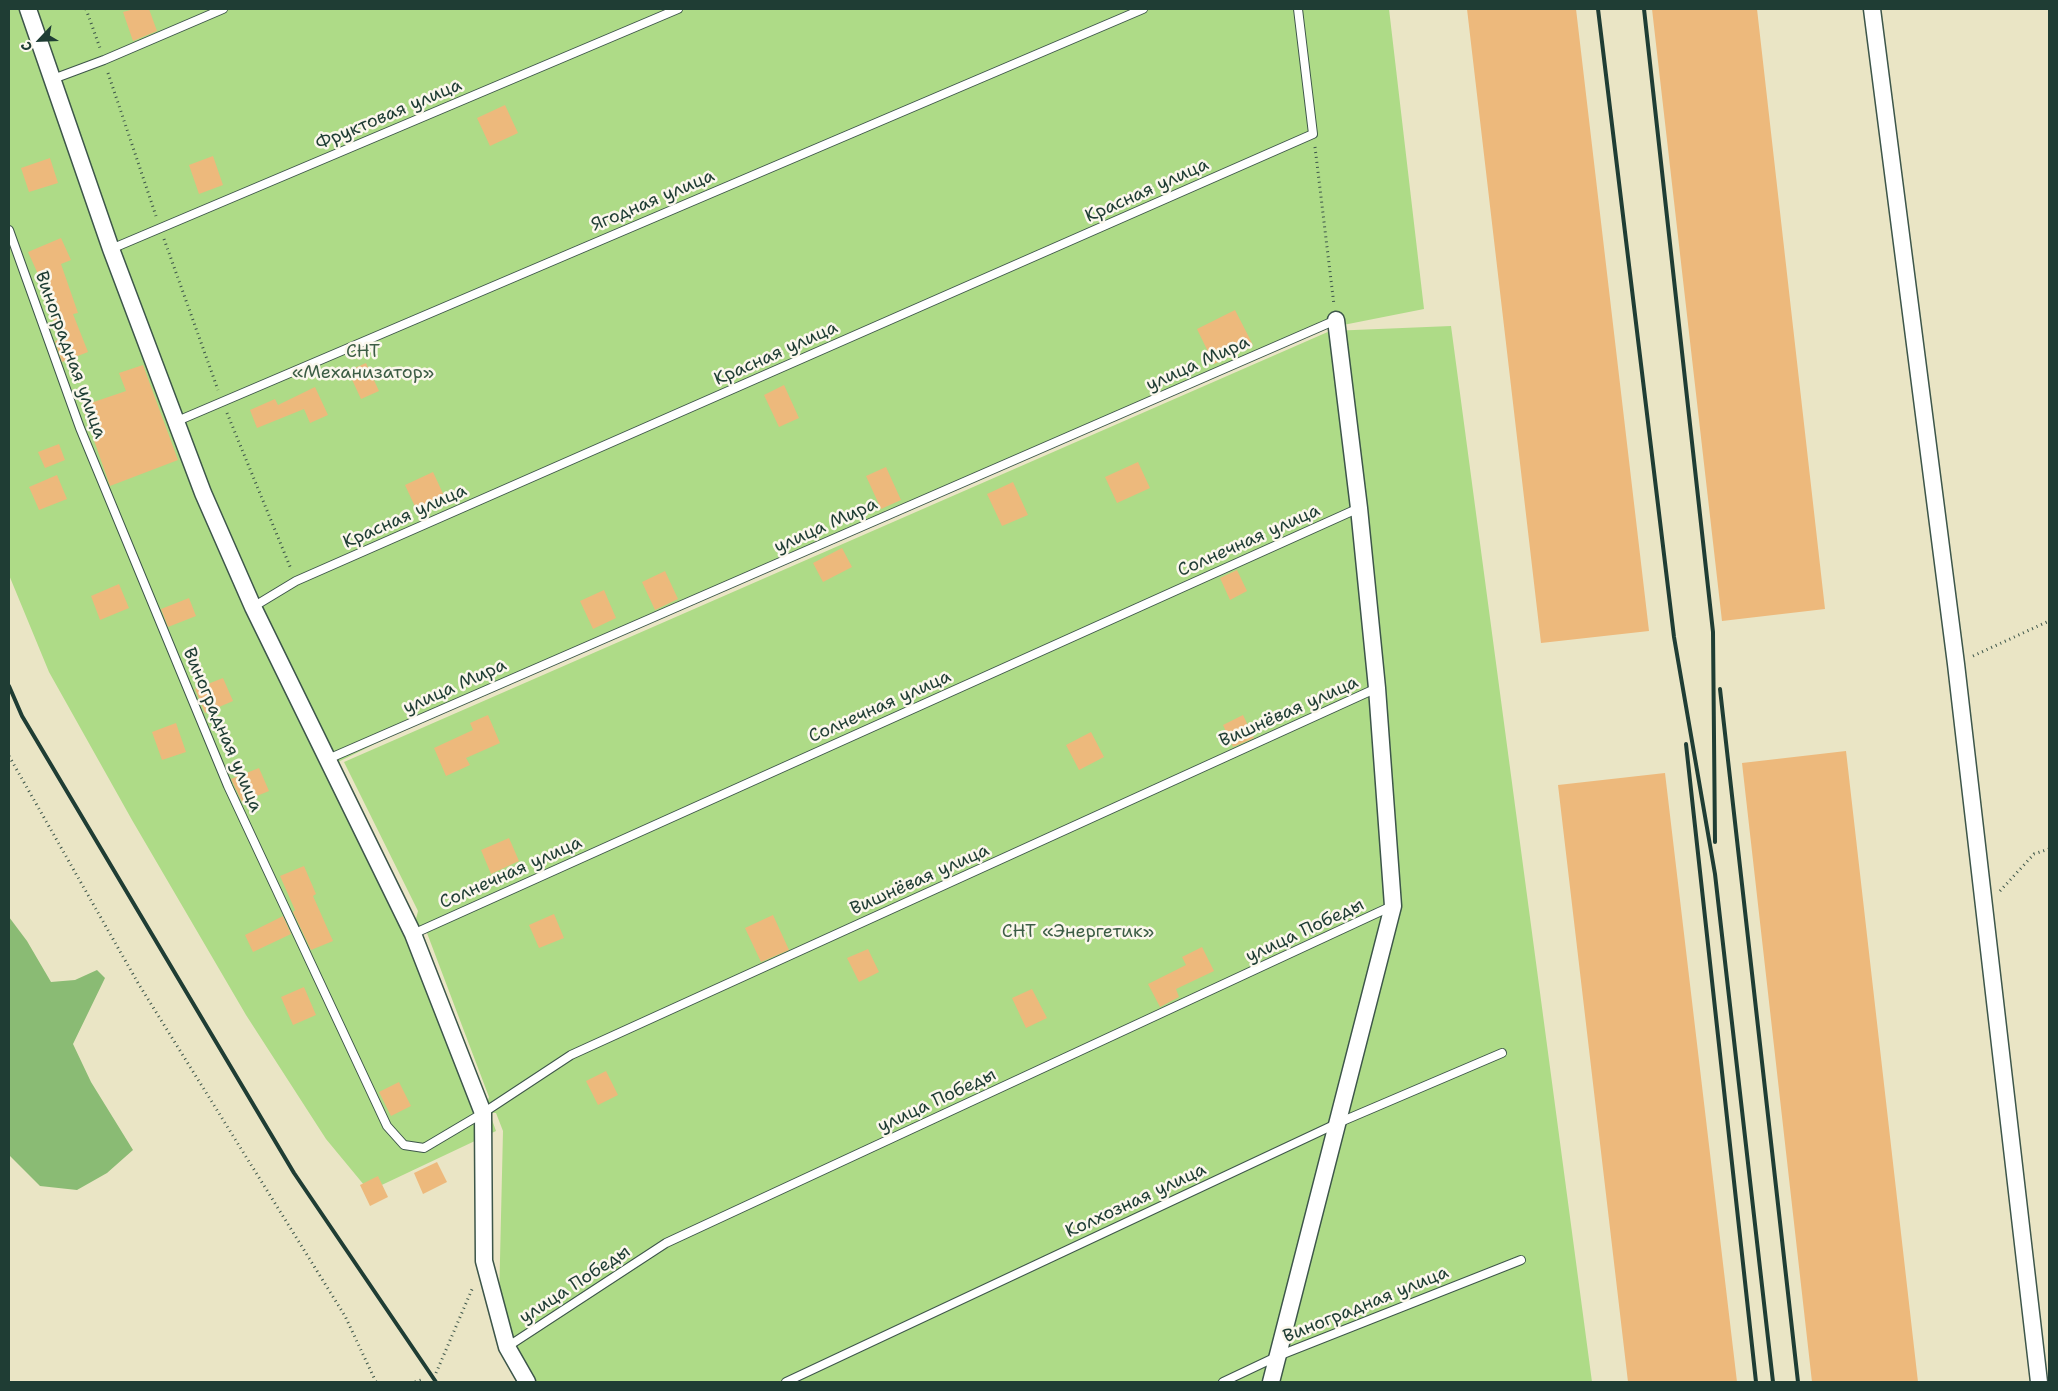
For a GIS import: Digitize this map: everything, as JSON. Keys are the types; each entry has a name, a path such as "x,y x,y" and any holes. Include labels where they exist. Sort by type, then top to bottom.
{"street":[{"path":"28,9 111,249 203,493 254,607 413,934 483,1113 484,1261 507,1347 527,1382"},
{"path":"1872,9 1956,664 2039,1382"},
{"path":"1271,1382 1393,906 1377,688 1359,508 1336,320"}],"lane":[{"path":"53,80 223,9"},
{"name":"Фруктовая улица","path":"111,249 678,9"},
{"name":"Ягодная улица","path":"175,422 1143,9"},
{"path":"1298,9 1314,134"},
{"name":"Красная улица","path":"254,607 296,581 1314,134"},
{"name":"Виноградная улица","path":"9,230 80,428 228,786 387,1126 404,1145 424,1148 483,1113"},
{"name":"улица Мира","path":"328,759 1336,320"},
{"name":"Солнечная улица","path":"413,934 1359,508"},
{"name":"Вишнёвая улица","path":"483,1113 571,1055 1377,688"},
{"name":"улица Победы","path":"507,1347 666,1243 1393,906"},
{"name":"Колхозная улица","path":"786,1382 1338,1123 1502,1053"},
{"name":"Виноградная улица","path":"1223,1382 1278,1356 1521,1260"}],"path":[{"path":"86,9 160,228 222,402 296,581"},
{"path":"1314,134 1336,320"},
{"path":"1956,664 2049,621"},
{"path":"9,756 138,983 345,1316 376,1382"},
{"path":"1984,907 2034,854 2049,849"},
{"path":"436,1373 484,1261"},
{"path":"415,1382 424,1379"}],"green space":[{"path":"9,9 1389,9 1424,309 1328,328 385,739 338,762 413,931 418,911 344,762 1330,331 1451,326 1592,1382 518,1382 498,1345 503,1131 496,1113 484,1113 491,1117 496,1131 369,1191 326,1139 246,1015 132,820 49,672 9,575","holes":["419,933 427,933 489,1097 484,1111"]},
{"path":"9,917 27,941 51,982 75,980 97,970 105,978 73,1044 91,1082 133,1150 107,1173 77,1190 40,1186 9,1155"}],"building":[{"path":"134,9 149,9 157,31 133,41 123,12"},
{"path":"1467,9 1576,9 1649,631 1541,643"},
{"path":"1652,9 1757,9 1825,609 1722,621"},
{"path":"505,105 518,133 490,146 477,118"},
{"path":"213,156 223,185 199,194 189,165"},
{"path":"50,158 58,183 29,192 21,168"},
{"path":"61,238 71,260 61,264 78,313 73,314 88,352 62,362 55,341 60,339 38,274 28,252"},
{"path":"1235,310 1253,345 1214,364 1197,329"},
{"path":"366,363 379,391 361,399 348,371"},
{"path":"143,365 178,460 110,486 82,406 126,391 119,373"},
{"path":"784,385 799,418 779,427 764,395"},
{"path":"315,387 328,415 310,423 304,409 257,428 250,410 275,399 278,405"},
{"path":"59,444 65,460 45,468 38,452"},
{"path":"1138,462 1150,488 1117,503 1105,477"},
{"path":"886,467 901,500 881,509 866,476"},
{"path":"433,472 446,500 418,513 405,485"},
{"path":"57,475 67,499 39,510 29,487"},
{"path":"1013,482 1028,515 1002,526 987,494"},
{"path":"842,548 852,567 823,582 813,563"},
{"path":"1237,570 1247,591 1230,600 1220,578"},
{"path":"665,571 678,599 655,610 642,582"},
{"path":"119,584 129,608 100,620 91,596"},
{"path":"604,590 616,618 593,629 580,601"},
{"path":"189,598 196,616 168,627 161,609"},
{"path":"223,678 233,701 205,713 195,689"},
{"path":"488,715 500,743 466,758 470,765 446,776 434,748 473,730 470,723"},
{"path":"1243,715 1254,738 1233,747 1223,725"},
{"path":"176,723 186,752 162,760 152,732"},
{"path":"1091,732 1104,757 1079,770 1066,745"},
{"path":"1846,751 1918,1382 1812,1382 1742,763"},
{"path":"259,768 269,791 242,802 231,779"},
{"path":"1665,773 1737,1382 1628,1382 1558,785"},
{"path":"509,838 519,861 491,874 481,850"},
{"path":"304,866 316,894 313,896 333,941 311,950 293,912 295,910 280,876"},
{"path":"554,914 564,938 539,948 529,925"},
{"path":"773,915 789,950 761,962 745,928"},
{"path":"283,916 291,934 253,952 245,935"},
{"path":"1202,947 1214,971 1176,989 1179,997 1160,1007 1148,984 1186,965 1182,957"},
{"path":"868,949 879,972 859,982 847,958"},
{"path":"304,987 316,1015 293,1025 281,997"},
{"path":"1032,989 1047,1018 1026,1028 1012,998"},
{"path":"606,1071 618,1095 598,1105 586,1081"},
{"path":"399,1082 411,1106 391,1116 379,1092"},
{"path":"437,1162 447,1182 423,1194 414,1173"},
{"path":"378,1176 388,1197 370,1206 360,1185"}],"railway":[{"path":"1598,9 1674,637 1715,874 1773,1382"},
{"path":"1644,9 1713,632 1715,842"},
{"path":"9,686 22,716 294,1173 436,1382"},
{"path":"1720,689 1798,1382"},
{"path":"1686,744 1756,1382"}],"park label":[{"name":"СНТ «Механизатор»","path":"363,362"},
{"name":"СНТ «Энергетик»","path":"1078,932"}]}
